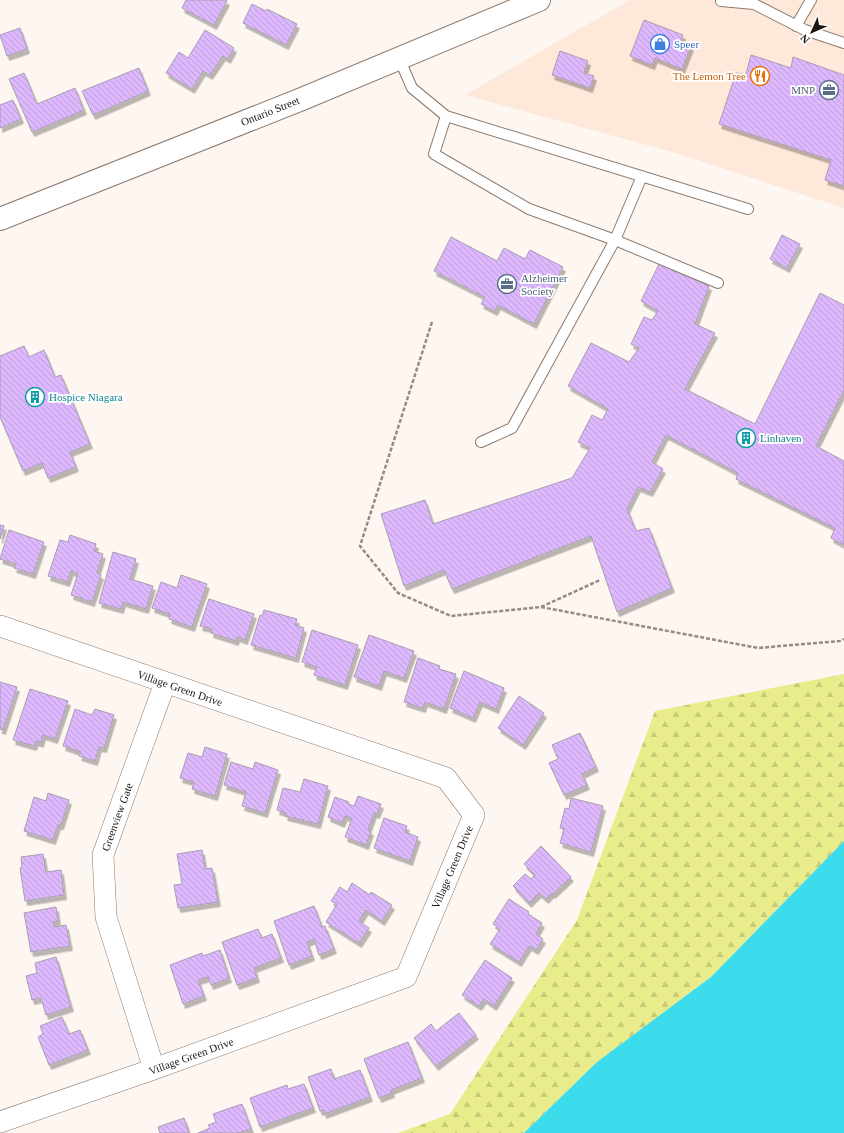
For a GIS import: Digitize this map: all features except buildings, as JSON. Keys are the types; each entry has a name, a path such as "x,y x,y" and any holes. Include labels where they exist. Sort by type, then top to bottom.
{"main road":[{"name":"Ontario Street","path":"0,219 302,99 539,0"}],"street":[{"name":"Village Green Drive","path":"0,626 446,778 474,815 406,977 154,1069 0,1122"},
{"name":"Greenview Gate","path":"154,1069 106,917 103,855 165,683"}],"lane":[{"path":"720,0 754,4 804,30 844,44"},
{"path":"796,26 811,0"},
{"path":"399,58 412,88 446,116 748,210"},
{"path":"446,116 434,154 528,209 615,240 718,282"},
{"path":"481,442 512,428 615,240 642,176"}],"path":[{"path":"432,322 360,546 398,593 451,616 541,607 758,648 840,641 844,639"},
{"path":"541,607 600,580"}],"shaded area":[{"path":"630,0 844,0 844,208 679,154 465,95"}],"green space":[{"path":"844,674 844,841 711,977 597,1062 524,1133 398,1133 450,1114 577,920 655,711"}],"water":[{"path":"844,841 844,1133 524,1133 597,1062 711,977"}],"place":[{"name":"Speer","path":"660,44"},
{"name":"The Lemon Tree","path":"760,76"},
{"name":"MNP","path":"829,90"},
{"name":"Alzheimer Society","path":"507,284"},
{"name":"Hospice Niagara","path":"35,397"},
{"name":"Linhaven","path":"746,438"}]}
